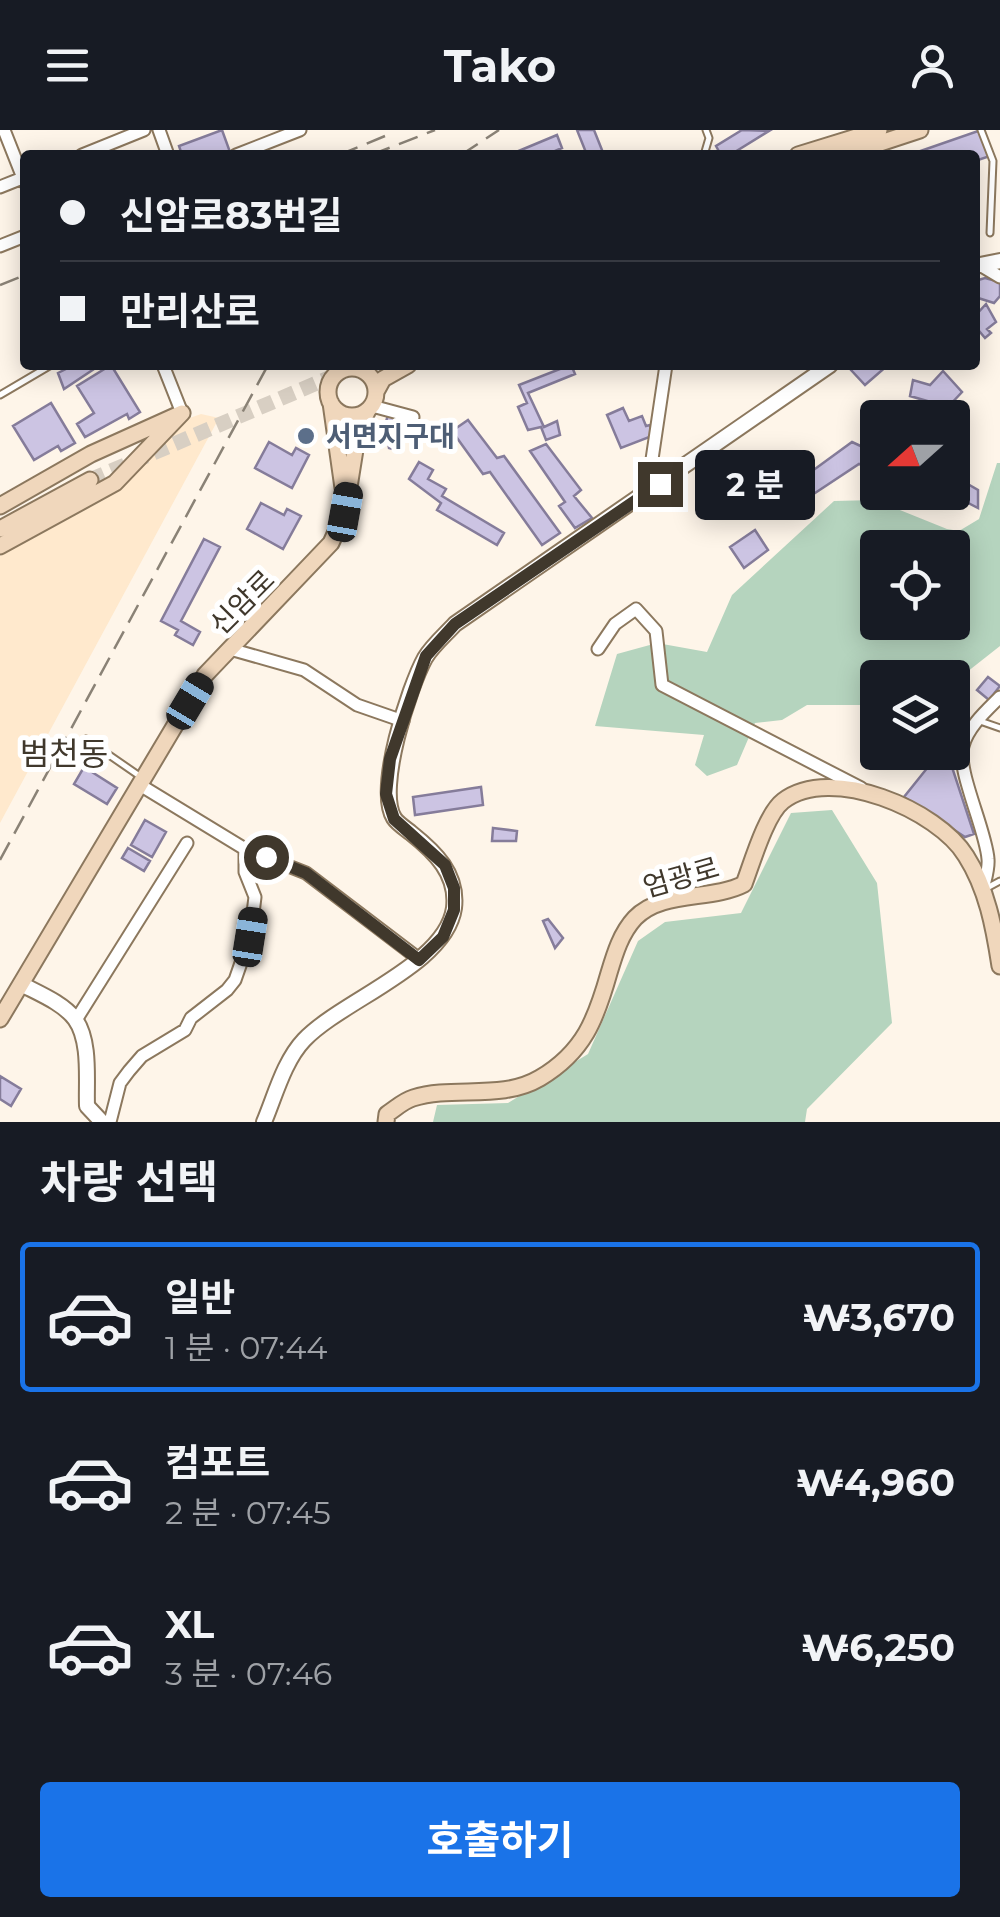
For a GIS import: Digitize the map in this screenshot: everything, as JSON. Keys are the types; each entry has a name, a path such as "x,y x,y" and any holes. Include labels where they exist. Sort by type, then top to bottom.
{"main road":[{"path":"814,150 879,130"},
{"path":"859,150 920,130"},
{"path":"332,370 330,395 342,460 345,512"},
{"path":"344,370 336,374 330,395 342,414 359,415 372,402"},
{"path":"365,370 372,402"},
{"path":"345,512 358,431 382,379 399,370"},
{"path":"0,506 91,454 182,413"},
{"path":"0,546 95,496 126,472 182,413"},
{"path":"91,454 114,449 125,460 126,472"},
{"path":"0,529 90,480"},
{"name":"신암로","path":"0,1019 205,675 312,566 331,543 345,512"},
{"name":"엄광로","path":"386,1122 387,1114 410,1098 518,1087 538,1080 572,1056 598,1011 618,942 637,915 669,900 732,890 744,884 781,802 812,786 861,788 945,832 965,853 983,890 1000,966"}],"street":[{"path":"94,150 144,130"},
{"path":"249,150 300,130"},
{"path":"3,133 20,170"},
{"path":"165,370 182,413"},
{"path":"660,484 651,466 665,370"},
{"path":"264,1122 283,1074 302,1042 331,1018 419,960 443,937 454,910 454,888 445,865 394,819 386,794 390,759 426,656 455,624 823,370"},
{"path":"372,402 413,417"},
{"path":"598,649 615,624 636,609 656,631 662,685 861,788"},
{"path":"230,650 304,670 357,705 403,721"},
{"path":"983,890 989,862 960,755 979,719 1000,697"},
{"path":"142,782 245,848 306,873 419,960"},
{"path":"76,1020 187,844"},
{"path":"21,984 76,1020 85,1058 87,1106 106,1122 120,1083 142,1056 185,1030 191,1018 235,980 250,937 254,897 245,872 245,848"}],"lane":[{"path":"981,130 996,160 990,232"},
{"path":"0,394 42,370"},
{"path":"979,719 1000,728"},
{"path":"86,739 142,782"},
{"path":"983,890 1000,881"}],"shaded area":[{"path":"201,414 219,418 0,823 0,556 107,498 187,419"}],"green space":[{"path":"1000,463 1000,646 970,670 970,660 860,660 860,705 807,705 782,720 755,723 737,765 707,776 695,765 704,735 595,726 617,654 657,643 707,652 732,595 834,501 860,500 860,510 900,510 953,530 860,530 860,640 970,640 970,530 961,530 979,519"},
{"path":"832,810 877,883 892,1023 807,1109 805,1122 433,1122 437,1105 508,1103 588,1054 638,941 665,922 741,913 791,813"}],"building":[{"path":"222,130 229,150 180,150 179,146"},
{"path":"577,130 594,130 602,150 585,150"},
{"path":"742,130 769,131 738,150 718,150 716,146"},
{"path":"981,130 990,156 980,159 980,150 923,150"},
{"path":"557,135 562,148 557,150 521,150"},
{"path":"980,280 1000,282 1000,296 994,303 980,299"},
{"path":"986,304 996,322 987,329 991,333 985,338 980,332 980,311"},
{"path":"64,370 92,370 64,389 58,373"},
{"path":"103,370 114,370 140,412 129,419 127,414 85,437 77,424 94,413 77,386"},
{"path":"557,370 573,370 575,374 528,393 544,427 557,421 560,435 546,440 541,427 528,430 518,407 527,403 519,385"},
{"path":"851,370 882,370 865,385"},
{"path":"943,371 962,392 955,400 910,396 913,380 930,385"},
{"path":"51,403 75,443 61,451 58,446 34,460 13,426"},
{"path":"623,408 629,421 642,416 646,426 650,425 652,436 621,448 607,415"},
{"path":"388,415 406,422 396,450 389,448 385,425"},
{"path":"468,420 497,458 504,456 560,533 542,545 490,472 483,474 452,431"},
{"path":"269,442 292,455 296,448 309,455 292,488 255,468"},
{"path":"852,442 860,446 860,464 806,499 797,482"},
{"path":"546,444 581,490 574,496 592,518 575,528 559,506 565,502 530,451"},
{"path":"419,462 433,470 428,479 446,489 442,496 504,533 497,545 437,510 441,503 409,479"},
{"path":"768,485 803,504 795,517 768,506 751,517 743,505"},
{"path":"970,485 978,490 978,508 970,504"},
{"path":"261,503 284,515 287,509 301,516 283,549 247,529"},
{"path":"755,530 768,550 744,568 730,547"},
{"path":"204,539 220,547 181,621 200,632 193,645 161,621"},
{"path":"988,677 1000,686 989,700 977,690"},
{"path":"84,767 117,788 107,804 74,784"},
{"path":"926,770 953,770 974,834 965,837 904,797"},
{"path":"481,787 483,805 415,815 413,797"},
{"path":"145,820 166,832 152,857 131,845"},
{"path":"493,828 517,831 516,841 492,841"},
{"path":"128,848 150,861 144,871 122,858"},
{"path":"548,919 563,938 555,948 543,921"},
{"path":"0,1076 21,1089 11,1106 0,1099"}],"tunnel":[{"path":"90,480 347,370"}],"railway":[{"path":"384,150 435,130"},
{"path":"469,150 499,130"},
{"path":"351,150 385,136"},
{"path":"0,285 20,277"},
{"path":"0,860 265,370"}],"place":[{"name":"서면지구대","path":"306,436"}],"district":[{"name":"범천동","path":"64,753"}],"route":[{"path":"266,857 306,873 419,960 443,937 454,910 454,888 445,865 394,819 386,794 390,759 426,656 455,624 660,484"}]}
